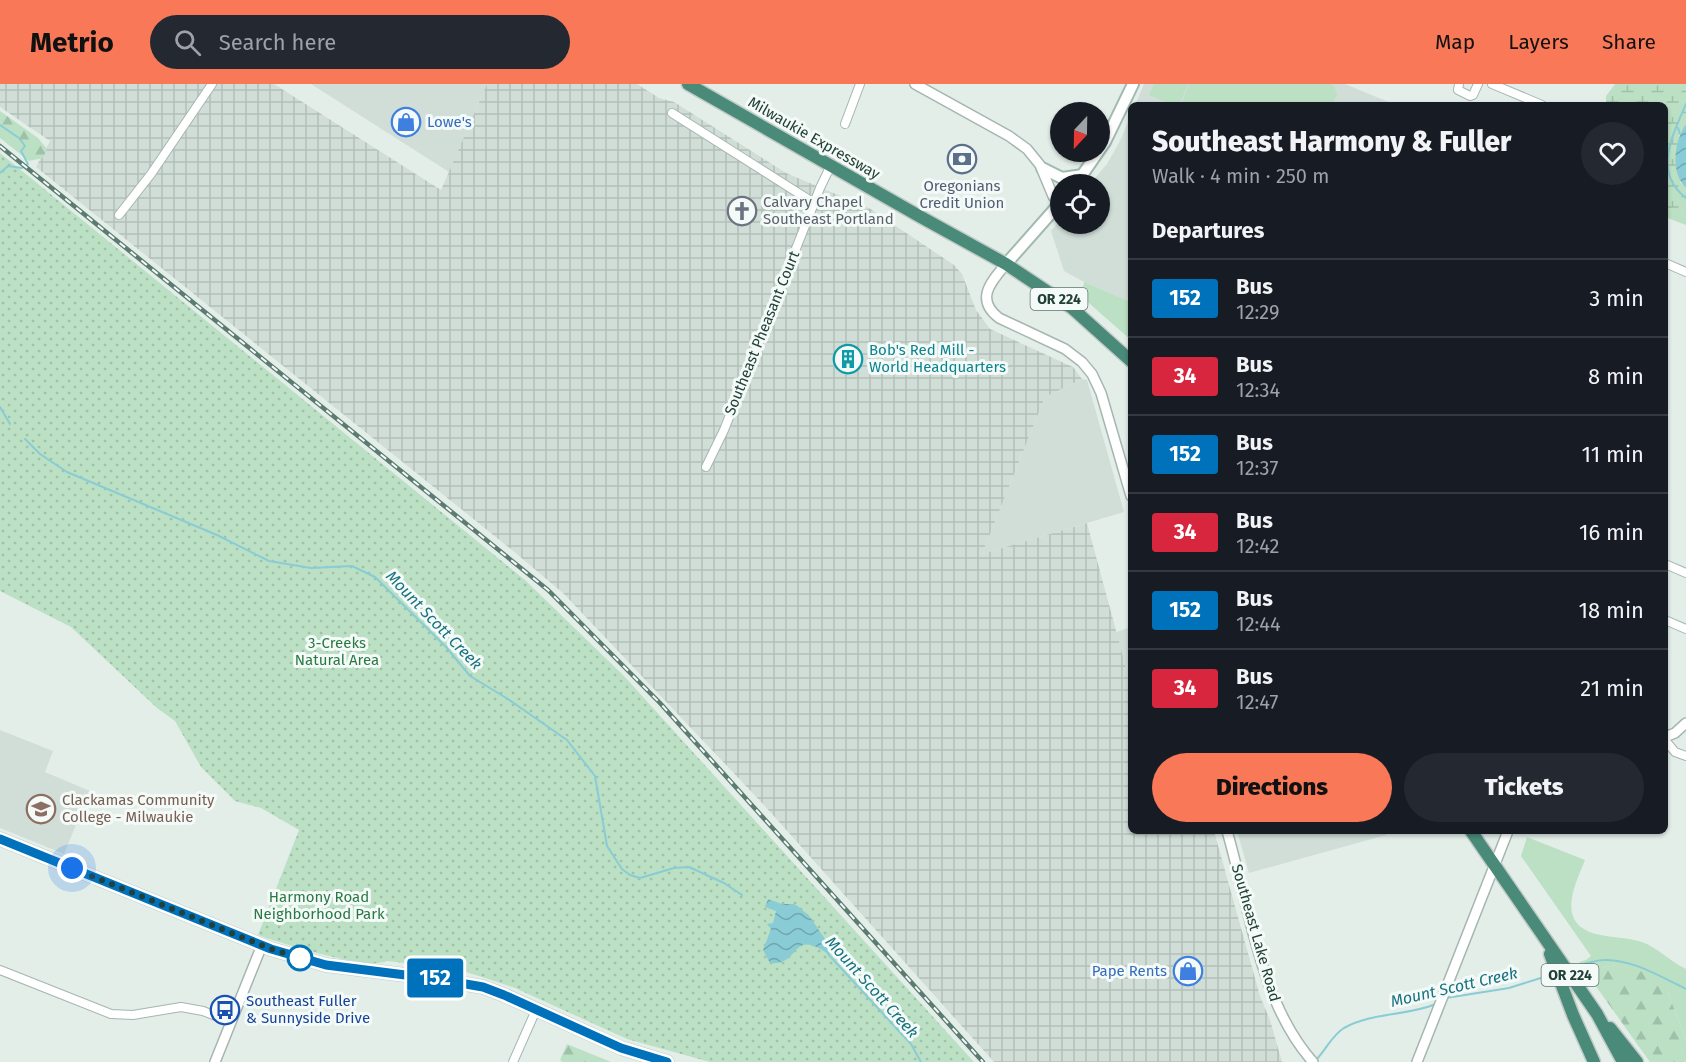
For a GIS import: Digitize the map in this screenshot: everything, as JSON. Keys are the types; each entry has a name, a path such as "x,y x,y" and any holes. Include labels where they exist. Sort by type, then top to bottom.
{"highway":[{"name":"Milwaukie Expressway","path":"688,84 1006,264 1072,308 1128,358"},
{"name":"OR 224","path":"1473,834 1597,1014 1623,1062"},
{"path":"1544,936 1573,1015 1594,1062"},
{"name":"OR 224","path":"1597,1014 1637,1062"}],"main road":[{"path":"1084,174 1105,142 1133,84"},
{"path":"1042,168 1054,174"},
{"path":"1006,264 1050,215"},
{"path":"0,839 262,945 326,965 471,984 504,995 621,1048 667,1062"}],"street":[{"path":"119,215 151,174 212,84"},
{"path":"845,124 860,84"},
{"path":"915,84 1015,140 1035,158 1042,168 1050,188"},
{"path":"1459,84 1458,90 1470,96 1473,95 1478,84"},
{"path":"1492,84 1533,102"},
{"path":"672,113 814,203"},
{"name":"Southeast Pheasant Court","path":"706,467 724,429 831,165"},
{"path":"1006,264 988,288 986,297 990,310 999,318 1065,349 1082,362 1092,374 1101,393 1128,486"},
{"path":"1668,264 1686,272"},
{"path":"1668,565 1686,573"},
{"path":"1668,621 1686,629"},
{"path":"1668,737 1686,723"},
{"path":"1668,743 1675,752 1686,756"},
{"name":"Southeast Lake Road","path":"1228,834 1270,990 1284,1022 1313,1062"},
{"path":"1417,1062 1507,834"},
{"path":"215,1062 262,945"},
{"path":"0,970 111,1014 133,1015 181,1007 203,1011 231,1022"},
{"path":"513,1062 536,1010"}],"shaded area":[{"path":"0,84 274,84 441,190 487,84 637,84 659,98 674,102 786,173 869,208 954,265 962,274 976,310 990,329 1073,367 1082,379 1045,397 982,554 1087,523 1128,675 1128,834 1215,834 1260,996 1270,1020 1282,1062 994,1062 763,804 564,594 36,167 50,141 0,107"},
{"path":"311,84 487,84 449,172"},
{"path":"1144,84 1345,84 1389,102 1136,102"},
{"path":"1128,122 1128,301 1064,271 1052,234 1110,234 1110,174 1098,174 1110,162"},
{"path":"1082,379 1087,380 1124,512 982,554 1045,397"},
{"path":"1128,628 1128,675 1116,632"},
{"name":"Clackamas Community College - Milwaukie","path":"0,730 53,751 45,772 90,791 64,854 0,828"},
{"path":"1238,834 1386,834 1386,835 1249,873"}],"green space":[{"path":"1154,84 1188,84 1180,102 1166,102 1149,95"},
{"path":"1189,84 1330,84 1334,86 1337,94 1333,102 1182,102"},
{"path":"1615,84 1686,84 1686,124 1679,136 1680,182 1686,188 1686,203 1675,210 1668,209 1668,102 1606,102 1606,96"},
{"path":"0,111 38,138 47,149 43,158 29,161 0,138"},
{"name":"3-Creeks Natural Area","path":"0,153 525,580 624,676 974,1062 710,1062 627,1039 515,988 456,969 387,961 377,963 344,959 258,935 299,830 261,808 235,801 201,767 175,721 157,708 71,627 0,591"},
{"path":"1686,203 1686,225 1668,218 1668,209 1675,210"},
{"path":"1084,282 1128,301 1128,337 1082,297"},
{"path":"1527,837 1585,860 1576,881 1571,903 1576,922 1584,929 1596,934 1642,942 1686,969 1686,1040 1667,990 1616,965 1585,971 1579,962 1591,956 1521,856"},
{"path":"1616,965 1640,971 1658,979 1667,990 1686,1040 1686,1062 1650,1062 1585,971"},
{"path":"567,1044 611,1062 563,1062 560,1060"}],"water":[{"path":"1686,124 1686,188 1678,174 1676,157 1679,139"},
{"path":"768,899 799,907 810,917 827,942 830,955 808,944 801,946 787,959 770,963 763,950 771,929 767,924 773,923 776,911 765,907"}],"waterway":[{"path":"1686,104 1668,153 1670,177 1676,188 1686,198"},
{"name":"Mount Scott Creek","path":"0,125 19,138 25,146 21,151 28,164 22,168 8,166 0,173"},
{"path":"1678,128 1680,134"},
{"name":"Mount Scott Creek","path":"0,407 10,424"},
{"name":"Mount Scott Creek","path":"25,439 40,454 67,472 217,535 269,561 311,568 352,566 375,577 446,647 470,676 567,740 595,776 607,846 622,869 640,878 674,868 689,867 724,883 742,895"},
{"name":"Mount Scott Creek","path":"828,954 911,1044 921,1062"},
{"name":"Mount Scott Creek","path":"1580,965 1601,960 1625,962 1686,989"},
{"name":"Mount Scott Creek","path":"1446,998 1509,988 1544,977"},
{"name":"Mount Scott Creek","path":"1316,1060 1344,1028 1367,1019 1413,1011 1436,1004"}],"railway":[{"path":"0,146 548,590 660,703 983,1062"}],"bus line":[{"name":"152","path":"0,839 287,955 326,965 483,987 621,1048 667,1062"}],"place":[{"name":"Lowe's","path":"406,122"},
{"name":"Oregonians Credit Union","path":"962,159"},
{"name":"Calvary Chapel Southeast Portland","path":"742,211"},
{"name":"Bob's Red Mill - World Headquarters","path":"848,359"},
{"name":"Clackamas Community College - Milwaukie","path":"41,809"},
{"name":"Pape Rents","path":"1188,971"},
{"name":"Southeast Fuller & Sunnyside Drive","path":"225,1010"}],"route":[{"path":"72,868 271,949 303,959 300,958"}],"park label":[{"name":"Harmony Road Neighborhood Park","path":"319,906"}]}
